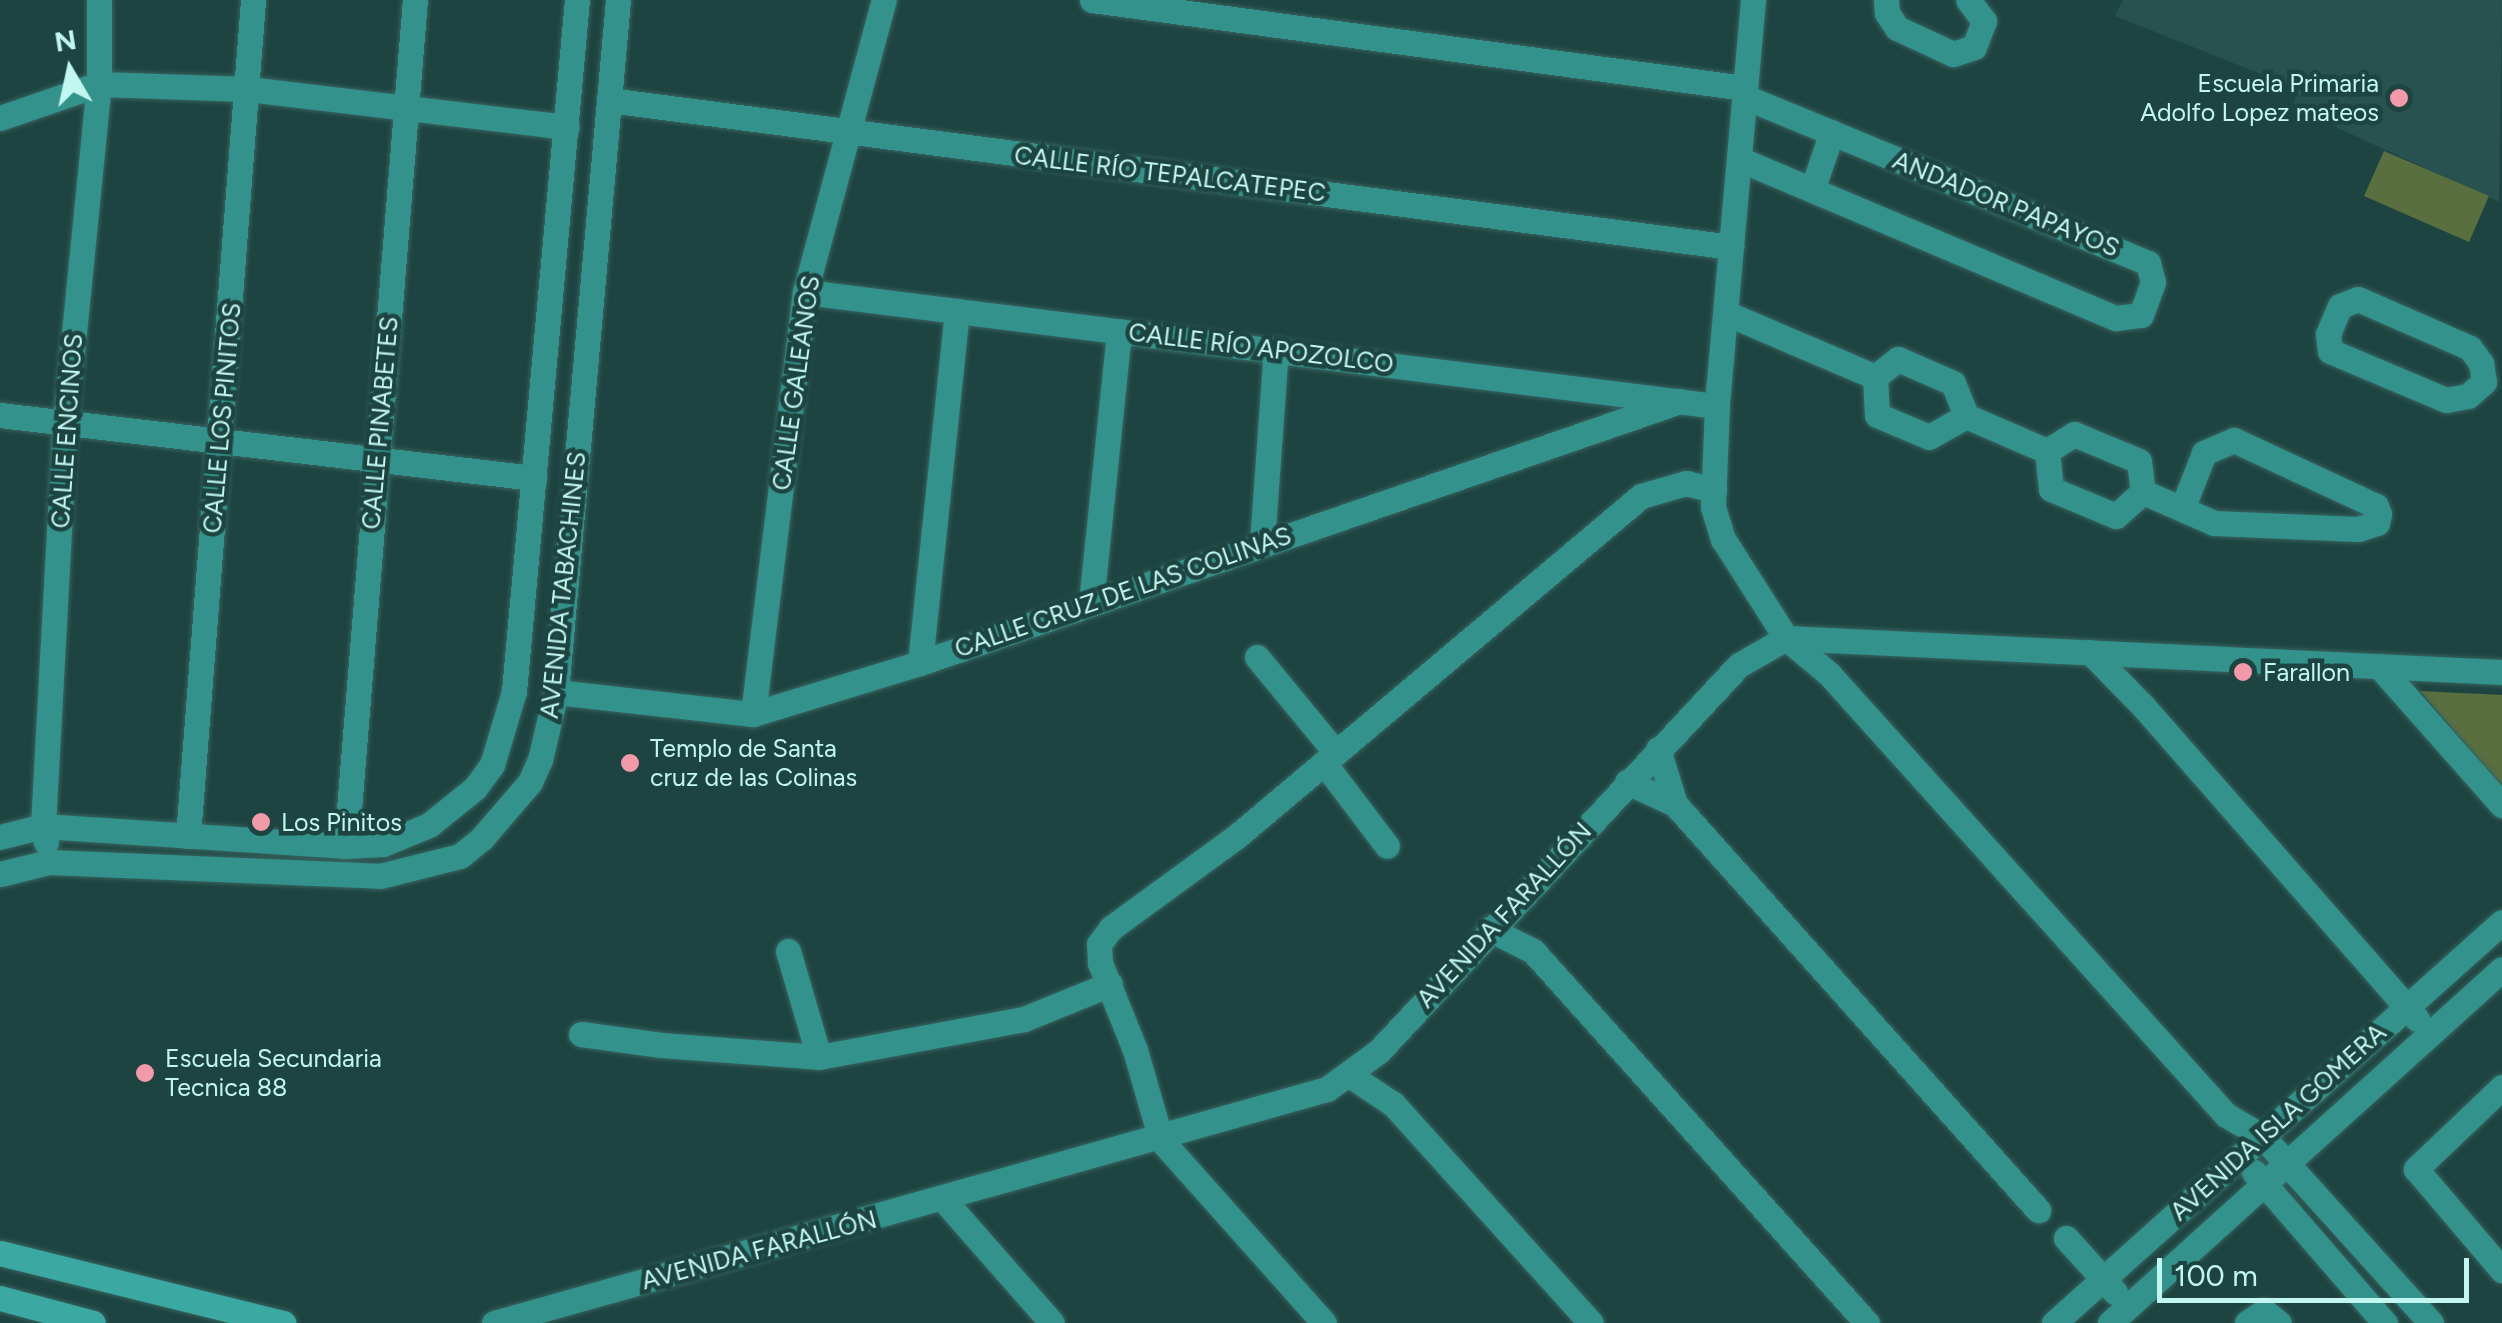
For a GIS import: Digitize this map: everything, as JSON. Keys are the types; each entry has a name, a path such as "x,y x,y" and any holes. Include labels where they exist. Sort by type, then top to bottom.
{"main road":[{"path":"0,1253 284,1323"},
{"path":"0,1298 93,1323"}],"street":[{"name":"CALLE ENCINOS","path":"49,862 43,826 65,423 99,84 99,0"},
{"name":"CALLE LOS PINITOS","path":"188,836 253,0"},
{"name":"CALLE PINABETES","path":"346,846 415,0"},
{"name":"AVENIDA TABACHINES","path":"0,836 43,826 346,846 401,840 428,826 476,788 492,766 514,691 578,0"},
{"name":"AVENIDA TABACHINES","path":"0,874 49,862 380,876 460,856 482,838 530,782 540,760 556,692 618,0"},
{"name":"CALLE GALEANOS","path":"752,714 805,292 884,0"},
{"name":"ANDADOR PAPAYOS","path":"1092,0 1745,92 2148,263 2153,282 2141,315 2116,318 1739,160"},
{"path":"1753,0 1717,406 1713,507 1723,539 1786,638 1829,674 2226,1115 2262,1136 2288,1162 2431,1323"},
{"path":"1886,0 1896,28 1952,54 1974,48 1984,21 1968,0"},
{"path":"0,118 99,84 248,89 567,127"},
{"name":"CALLE RÍO TEPALCATEPEC","path":"609,100 1731,248"},
{"path":"1812,190 1832,132"},
{"name":"CALLE RÍO APOZOLCO","path":"805,292 1717,406"},
{"path":"2358,299 2470,348 2493,386 2446,400 2330,351 2328,334 2340,306 2358,299"},
{"path":"920,662 958,310"},
{"path":"1726,313 1875,377"},
{"path":"1091,603 1119,331"},
{"path":"1262,543 1276,350"},
{"path":"1875,377 1898,359 1917,367 1953,383 1966,416 2047,452"},
{"path":"1875,377 1876,415 1929,437 1966,416"},
{"name":"CALLE CRUZ DE LAS COLINAS","path":"556,692 752,714 920,662 1680,400"},
{"path":"0,415 534,478"},
{"path":"2047,452 2074,434 2139,461 2143,492"},
{"path":"2143,492 2214,523 2358,529 2377,523 2379,514 2376,506 2234,440 2204,454 2182,509"},
{"path":"2047,452 2051,489 2116,516 2143,492"},
{"path":"1324,1323 1161,1140 1136,1050 1100,963 1099,944 1112,928 1238,836 1641,496 1686,482 1714,490"},
{"path":"1786,638 2502,672"},
{"name":"AVENIDA FARALLÓN","path":"494,1323 1161,1140 1299,1099 1350,1076 1379,1051 1489,928 1740,665 1786,638"},
{"path":"2090,652 2143,706 2430,1034"},
{"path":"2137,654 2143,706"},
{"path":"1257,657 1330,758 1386,846"},
{"path":"2379,666 2502,806"},
{"path":"1658,749 1675,804"},
{"path":"1627,782 1675,804 2038,1210"},
{"path":"1518,898 1533,951"},
{"name":"AVENIDA ISLA GOMERA","path":"2054,1323 2502,922"},
{"path":"1489,928 1533,951 1867,1323"},
{"path":"788,951 819,1057"},
{"name":"AVENIDA ISLA GOMERA","path":"2119,1315 2502,970"},
{"path":"580,1034 661,1045 819,1057 1024,1019 1110,984"},
{"path":"1379,1051 1392,1104"},
{"path":"1350,1076 1392,1104 1591,1323"},
{"path":"2502,1087 2416,1169 2502,1270"},
{"path":"2226,1115 2240,1156 2385,1323"},
{"path":"943,1199 1052,1323"},
{"path":"2066,1238 2103,1279 2119,1315"},
{"path":"2246,1323 2264,1311 2279,1323"}],"shaded area":[{"name":"Escuela Primaria Adolfo Lopez mateos","path":"2123,0 2502,0 2499,202 2292,107 2299,89 2115,16"}],"green space":[{"path":"2384,151 2489,196 2469,242 2364,196"},
{"path":"2420,691 2502,695 2502,786"}],"place":[{"name":"Escuela Primaria Adolfo Lopez mateos","path":"2399,98"},
{"name":"Farallon","path":"2243,672"},
{"name":"Templo de Santa cruz de las Colinas","path":"630,763"},
{"name":"Los Pinitos","path":"261,822"},
{"name":"Escuela Secundaria Tecnica 88","path":"145,1073"}]}
